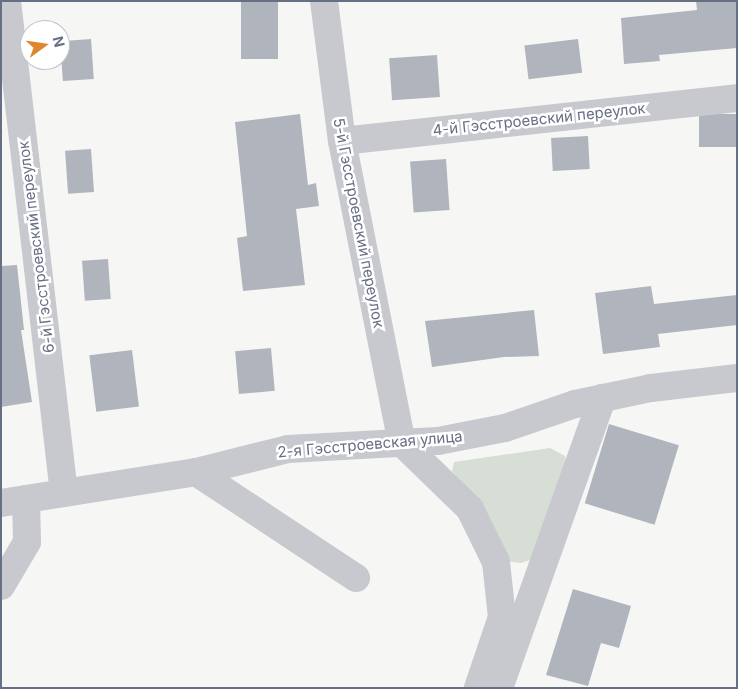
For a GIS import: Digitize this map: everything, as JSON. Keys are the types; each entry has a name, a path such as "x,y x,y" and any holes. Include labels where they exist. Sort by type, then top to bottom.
{"street":[{"name":"6-й Гэсстроевский переулок","path":"7,1 64,493"},
{"name":"5-й Гэсстроевский переулок","path":"324,1 342,140 402,443"},
{"name":"4-й Гэсстроевский переулок","path":"342,140 737,98"},
{"name":"2-я Гэсстроевская улица","path":"14,501 196,472 288,449 438,441 505,428 602,398 651,388 737,378"},
{"path":"499,688 602,398"},
{"path":"402,443 470,509 496,562 502,617 478,688"},
{"path":"196,472 356,578"},
{"path":"1,586 27,542 14,501"}],"shaded area":[{"path":"550,448 565,456 567,467 536,558 521,563 504,561 488,516 452,471 454,462"}],"building":[{"path":"241,1 278,1 278,59 241,59"},
{"path":"696,1 737,1 737,48 659,55 660,61 624,64 621,18 697,10"},
{"path":"91,39 94,79 63,81 62,70 70,70 70,40"},
{"path":"578,39 582,73 529,79 524,46"},
{"path":"437,55 440,97 392,100 389,58"},
{"path":"300,114 308,185 316,183 319,206 296,209 305,285 243,291 237,238 247,236 235,122"},
{"path":"699,114 737,114 737,147 699,147"},
{"path":"588,136 590,169 553,171 551,138"},
{"path":"91,149 94,192 68,194 65,151"},
{"path":"446,159 450,210 414,212 410,162"},
{"path":"108,259 111,299 85,301 82,261"},
{"path":"17,265 24,330 21,330 32,402 1,407 1,266"},
{"path":"651,286 654,304 737,295 737,325 658,334 660,347 603,354 595,293"},
{"path":"534,310 539,356 504,357 432,367 425,321"},
{"path":"271,348 275,391 239,394 235,351"},
{"path":"132,350 139,407 96,412 89,355"},
{"path":"609,424 679,445 655,525 585,503"},
{"path":"573,589 631,606 619,648 601,643 588,686 546,675"}]}
